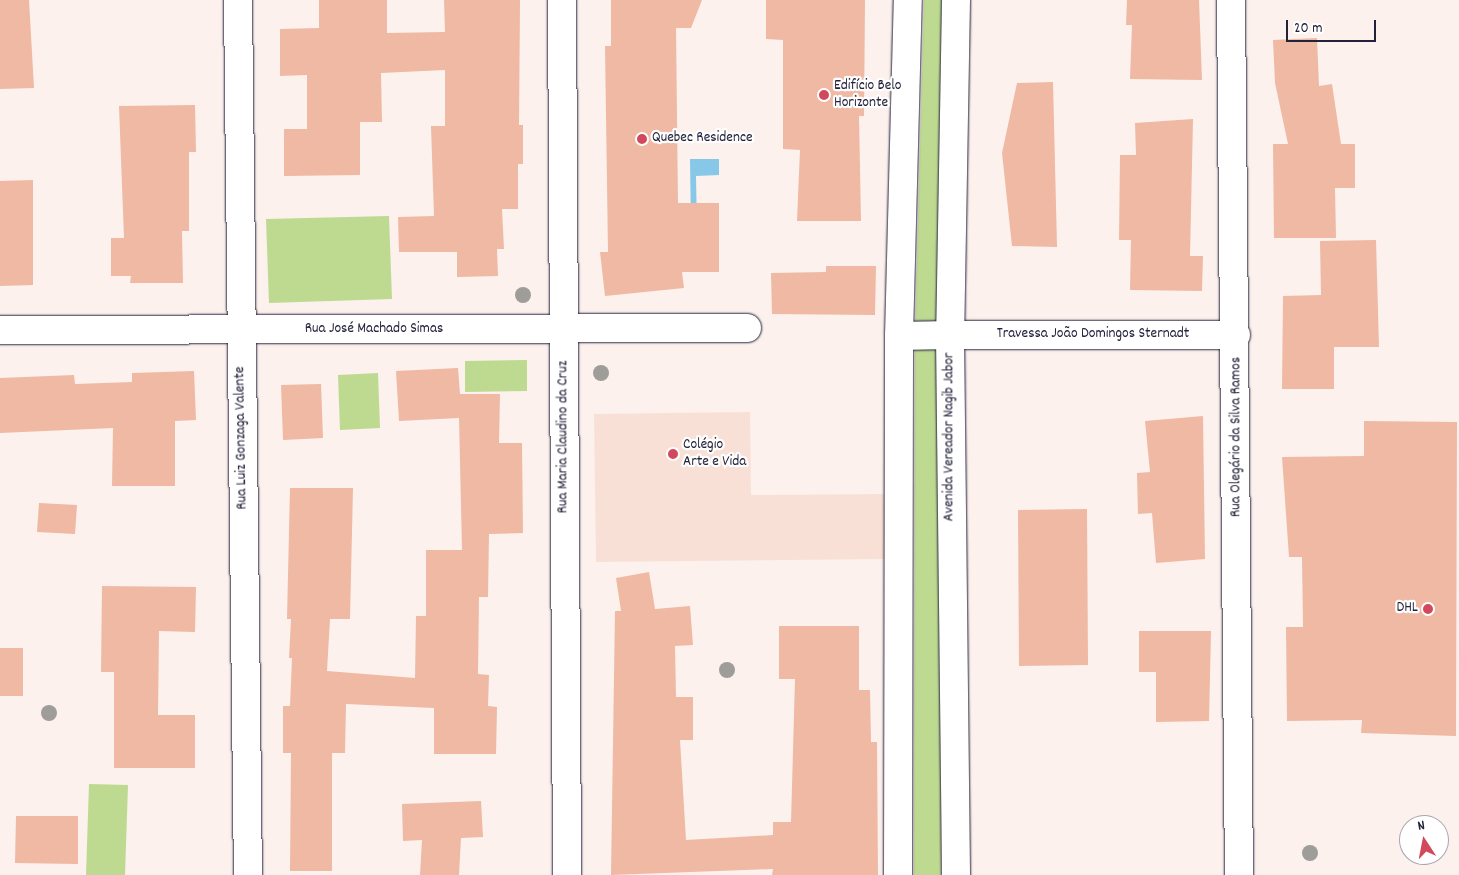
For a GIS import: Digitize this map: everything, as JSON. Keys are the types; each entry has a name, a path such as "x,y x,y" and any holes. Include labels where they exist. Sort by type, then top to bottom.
{"street":[{"name":"Rua Luiz Gonzaga Valente","path":"238,0 248,875"},
{"name":"Rua Maria Claudino da Cruz","path":"562,0 567,875"},
{"path":"898,875 900,336 908,0"},
{"name":"Avenida Vereador Nagib Jabor","path":"956,0 950,336 956,875"},
{"name":"Rua Olegário da Silva Ramos","path":"1231,0 1236,335 1239,875"},
{"name":"Rua José Machado Simas","path":"0,330 748,328"},
{"name":"Travessa João Domingos Sternadt","path":"900,336 1236,335"}],"shaded area":[{"name":"Colégio Arte e Vida","path":"750,412 751,495 884,494 885,559 596,562 594,414"}],"green space":[{"path":"924,0 943,0 941,875 914,875 915,337"},
{"path":"389,216 392,299 269,303 266,219"},
{"path":"527,360 527,391 465,392 465,361"},
{"path":"378,373 380,428 340,430 338,375"},
{"path":"89,784 128,785 125,875 86,875"}],"water":[{"path":"690,159 719,159 719,175 696,176 697,227 691,227"}],"building":[{"path":"0,0 29,0 34,88 0,89"},
{"path":"319,0 387,0 387,33 445,32 444,0 520,0 519,125 523,125 523,164 518,164 518,209 502,209 504,249 497,249 498,276 457,277 457,252 399,252 398,217 434,216 431,126 445,126 445,70 381,73 382,122 360,122 360,175 284,176 284,129 307,129 307,75 280,76 280,29 319,28"},
{"path":"611,0 702,0 691,28 676,28 678,203 719,203 719,272 682,272 684,288 605,296 600,252 608,252 605,46 611,46"},
{"path":"766,0 865,0 864,116 859,116 861,221 797,221 800,150 783,149 783,40 766,39"},
{"path":"1127,0 1199,0 1202,80 1130,79 1132,25 1126,25"},
{"path":"1317,38 1319,86 1332,84 1341,144 1355,144 1355,188 1335,188 1336,238 1274,238 1273,144 1288,144 1275,83 1273,40"},
{"path":"1053,82 1057,247 1012,246 1002,153 1017,83"},
{"path":"195,105 196,152 189,152 189,231 182,231 183,283 130,283 131,276 111,276 111,238 124,238 119,106"},
{"path":"1193,119 1190,256 1203,256 1202,291 1130,290 1131,240 1119,240 1120,155 1136,155 1135,123"},
{"path":"33,180 33,285 0,286 0,181"},
{"path":"1376,240 1379,347 1334,347 1334,389 1282,389 1283,296 1321,295 1320,241"},
{"path":"826,266 876,266 875,315 772,314 771,273 826,272"},
{"path":"458,368 460,394 500,394 499,443 522,443 523,533 489,534 488,597 479,597 478,674 489,675 488,706 497,707 496,754 434,754 434,708 346,704 345,753 332,753 332,871 290,871 291,753 283,753 283,706 290,706 292,658 289,658 291,619 287,619 290,488 353,488 350,619 330,619 327,671 415,678 416,616 426,616 426,550 462,550 459,418 399,421 396,371"},
{"path":"194,371 196,420 175,421 175,486 112,486 113,428 0,433 0,378 74,375 75,384 132,382 132,373"},
{"path":"321,384 323,438 283,440 281,385"},
{"path":"1203,416 1205,559 1156,563 1152,513 1138,514 1137,473 1150,472 1145,421"},
{"path":"1364,421 1457,422 1456,736 1361,733 1362,720 1287,721 1286,627 1303,627 1302,557 1289,557 1282,457 1364,456"},
{"path":"39,503 77,505 75,534 37,532"},
{"path":"1087,509 1088,665 1019,666 1018,510"},
{"path":"649,572 655,609 690,606 693,645 675,646 676,697 693,697 693,740 680,740 686,840 773,835 773,822 791,822 795,679 779,679 779,626 859,626 859,690 870,690 871,742 877,742 878,875 772,875 773,869 611,875 615,611 621,611 616,578"},
{"path":"102,586 196,587 195,632 159,631 158,715 195,715 195,768 114,768 114,672 101,672"},
{"path":"1139,631 1211,631 1209,721 1156,722 1156,672 1139,672"},
{"path":"0,648 23,648 23,696 0,696"},
{"path":"481,801 483,837 461,838 459,875 420,875 422,840 403,841 402,804"},
{"path":"16,816 78,816 78,864 15,863"}],"place":[{"name":"Edifício Belo Horizonte","path":"824,95"},
{"name":"Quebec Residence","path":"642,139"},
{"name":"Colégio Arte e Vida","path":"673,454"},
{"name":"DHL","path":"1428,609"}]}
